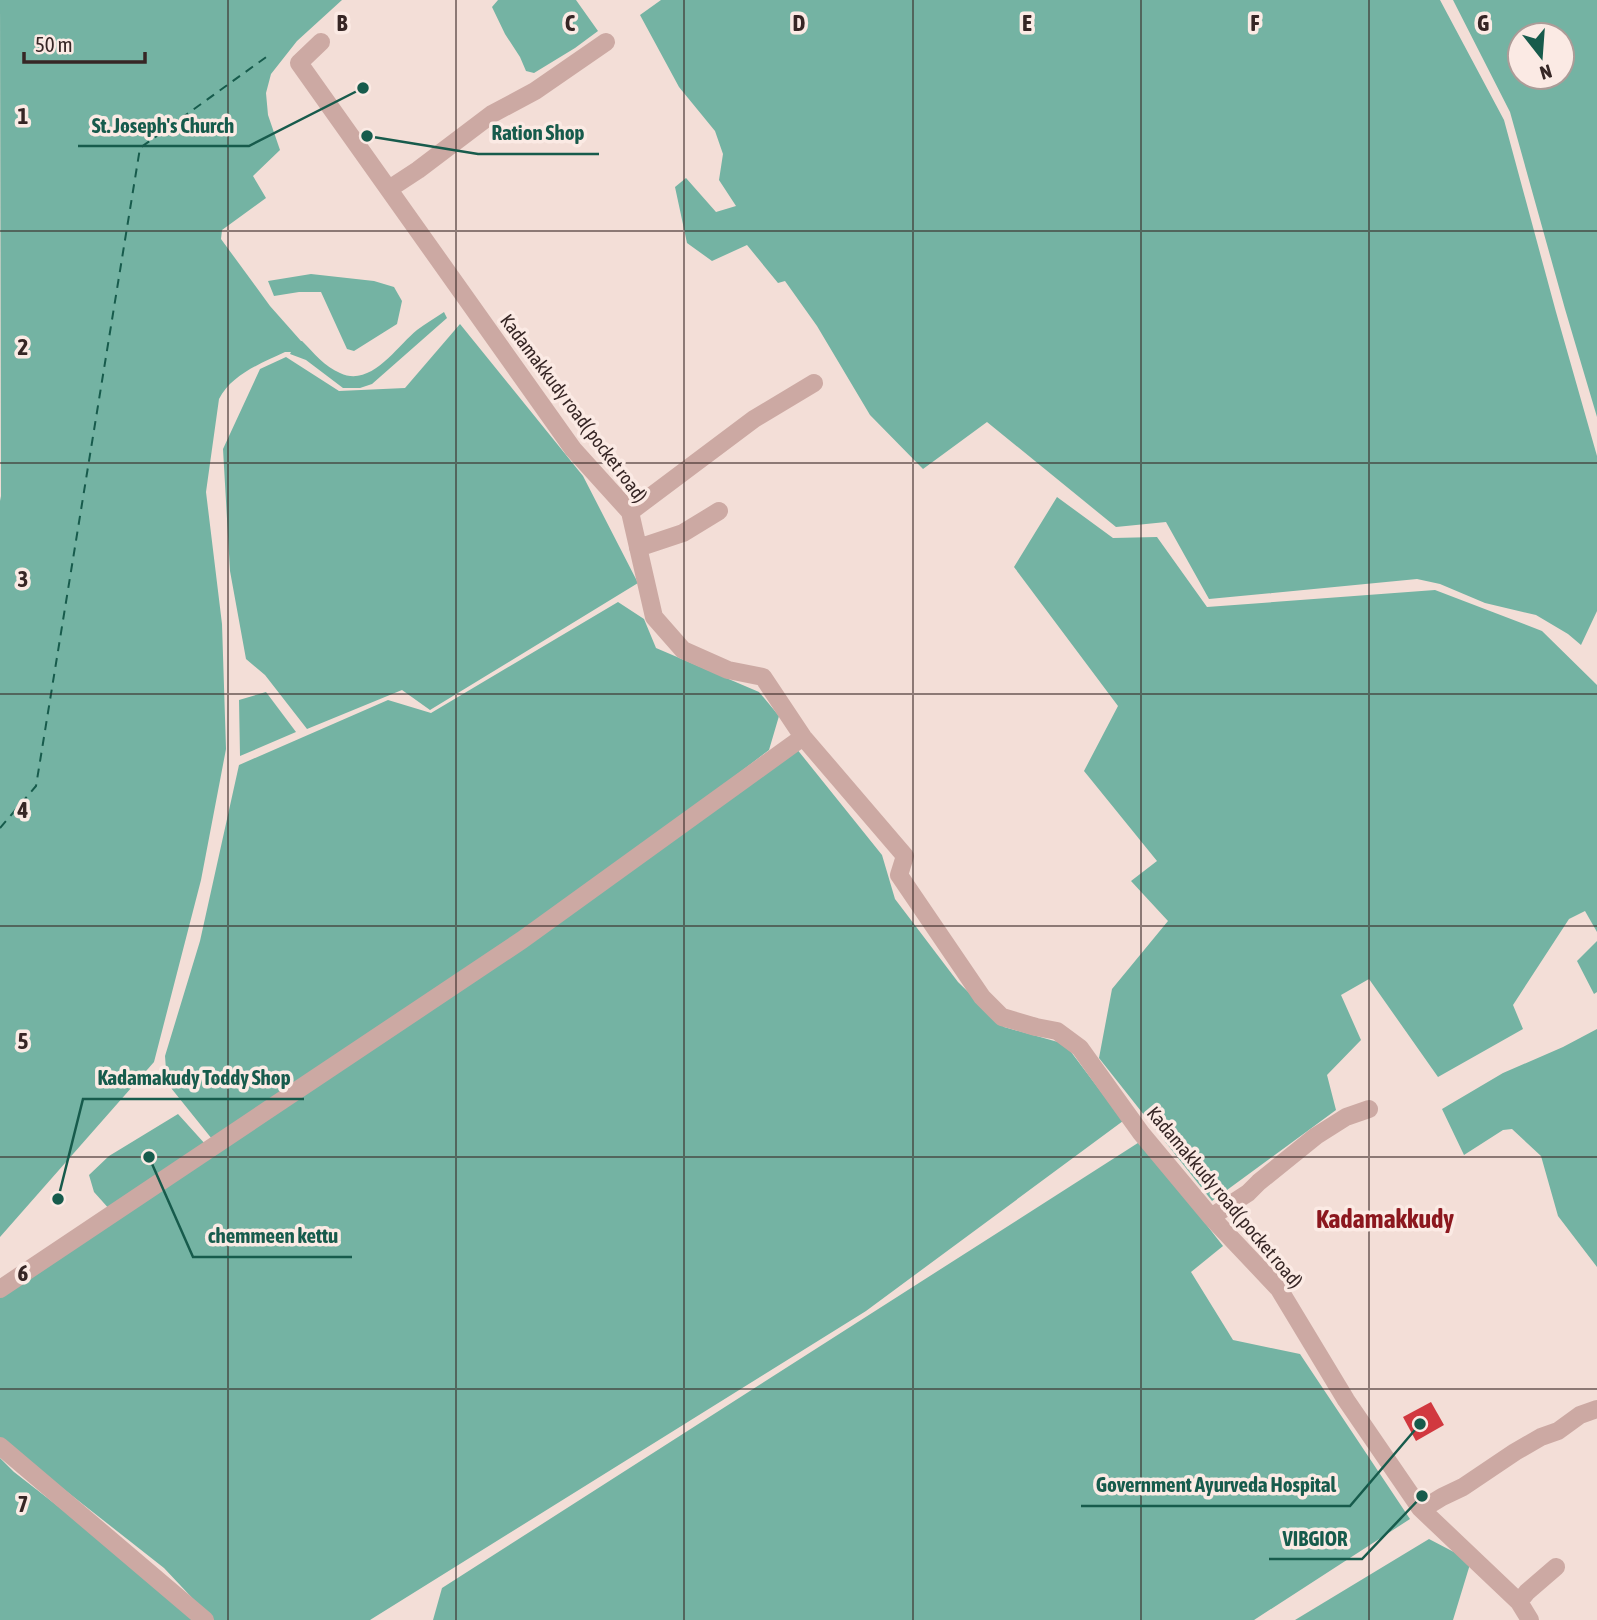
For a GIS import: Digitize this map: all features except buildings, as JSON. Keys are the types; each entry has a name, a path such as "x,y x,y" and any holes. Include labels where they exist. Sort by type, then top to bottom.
{"street":[{"name":"Kadamakkudy road( pocket road)","path":"321,42 299,63 573,449 627,508 654,617 683,650 728,670 763,677 803,737 905,856 899,875 982,997 1002,1017 1057,1031 1080,1048 1141,1133 1211,1217 1279,1289 1346,1400 1419,1508 1519,1602 1530,1620"},
{"path":"389,189 492,114 535,91 606,42"},
{"path":"627,508 754,419 814,383"},
{"path":"627,508 753,408"},
{"path":"638,548 683,533 719,511"},
{"path":"0,1289 522,940 803,737"},
{"path":"1211,1217 1248,1193 1316,1136 1346,1117 1369,1109"},
{"path":"1419,1508 1429,1506 1541,1437 1558,1431 1580,1415 1597,1409"},
{"path":"0,1446 205,1620"},
{"path":"1519,1602 1556,1567"}],"water":[{"path":"0,0 342,0 297,41 271,74 266,93 268,115 280,150 253,176 266,198 222,230 221,239 270,306 301,341 324,363 340,373 362,375 373,370 420,328 444,312 447,318 372,384 360,388 343,388 306,360 290,354 291,352 285,352 240,376 219,399 206,492 222,624 226,749 201,880 154,1062 0,1237 1,496"},
{"path":"498,0 576,0 598,31 534,73 526,71 492,7"},
{"path":"661,0 1440,0 1504,120 1597,456 1597,611 1581,645 1536,615 1485,603 1440,584 1417,579 1209,599 1166,522 1116,527 987,422 923,469 870,415 817,326 785,281 778,283 747,245 712,261 687,243 675,187 686,178 716,212 736,206 719,180 723,154 715,131 679,87 640,15"},
{"path":"1453,0 1597,0 1597,417 1510,112"},
{"path":"311,274 374,281 394,287 402,301 397,324 354,351 347,349 321,292 274,296 268,281"},
{"path":"460,324 583,476 638,583 430,710 402,690 307,729 265,675 246,659 230,571 223,449 260,369 286,357 339,391 405,388"},
{"path":"1057,497 1113,538 1157,537 1207,607 1435,590 1542,631 1597,685 1597,932 1585,911 1569,919 1513,1005 1523,1029 1438,1077 1369,979 1341,995 1361,1040 1327,1075 1336,1110 1212,1201 1099,1058 1112,989 1168,921 1131,881 1157,861 1084,771 1118,706 1014,567"},
{"path":"618,602 644,619 656,648 759,692 779,716 769,750 553,915 212,1139 167,1083 165,1056 200,941 239,765 388,700 431,713"},
{"path":"266,692 296,732 240,756 239,700"},
{"path":"796,748 882,855 895,899 958,982 1004,1027 1065,1044 1123,1121 866,1311 370,1620 213,1620 164,1568 0,1439 0,1297"},
{"path":"1597,941 1597,992 1594,994 1577,961"},
{"path":"1597,1029 1597,1267 1558,1216 1541,1156 1512,1129 1503,1130 1464,1155 1442,1109 1503,1073"},
{"path":"178,1114 206,1145 111,1211 94,1192 89,1175 109,1156"},
{"path":"1141,1141 1223,1246 1191,1272 1233,1340 1300,1354 1410,1519 1254,1620 433,1620 442,1588"},
{"path":"0,1458 14,1472 82,1525 194,1620 0,1620"},
{"path":"1429,1539 1471,1561 1453,1620 1295,1620"}],"ferry route":[{"path":"0,828 36,786 140,148 269,55"}],"place":[{"name":"St. Joseph's Church","path":"363,88"},
{"name":"Ration Shop","path":"367,136"},
{"name":"chemmeen kettu","path":"149,1157"},
{"name":"Kadamakudy Toddy Shop","path":"58,1199"},
{"name":"Government Ayurveda Hospital","path":"1420,1424"},
{"name":"VIBGIOR","path":"1422,1496"}],"district":[{"name":"Kadamakkudy","path":"1385,1219"}]}
